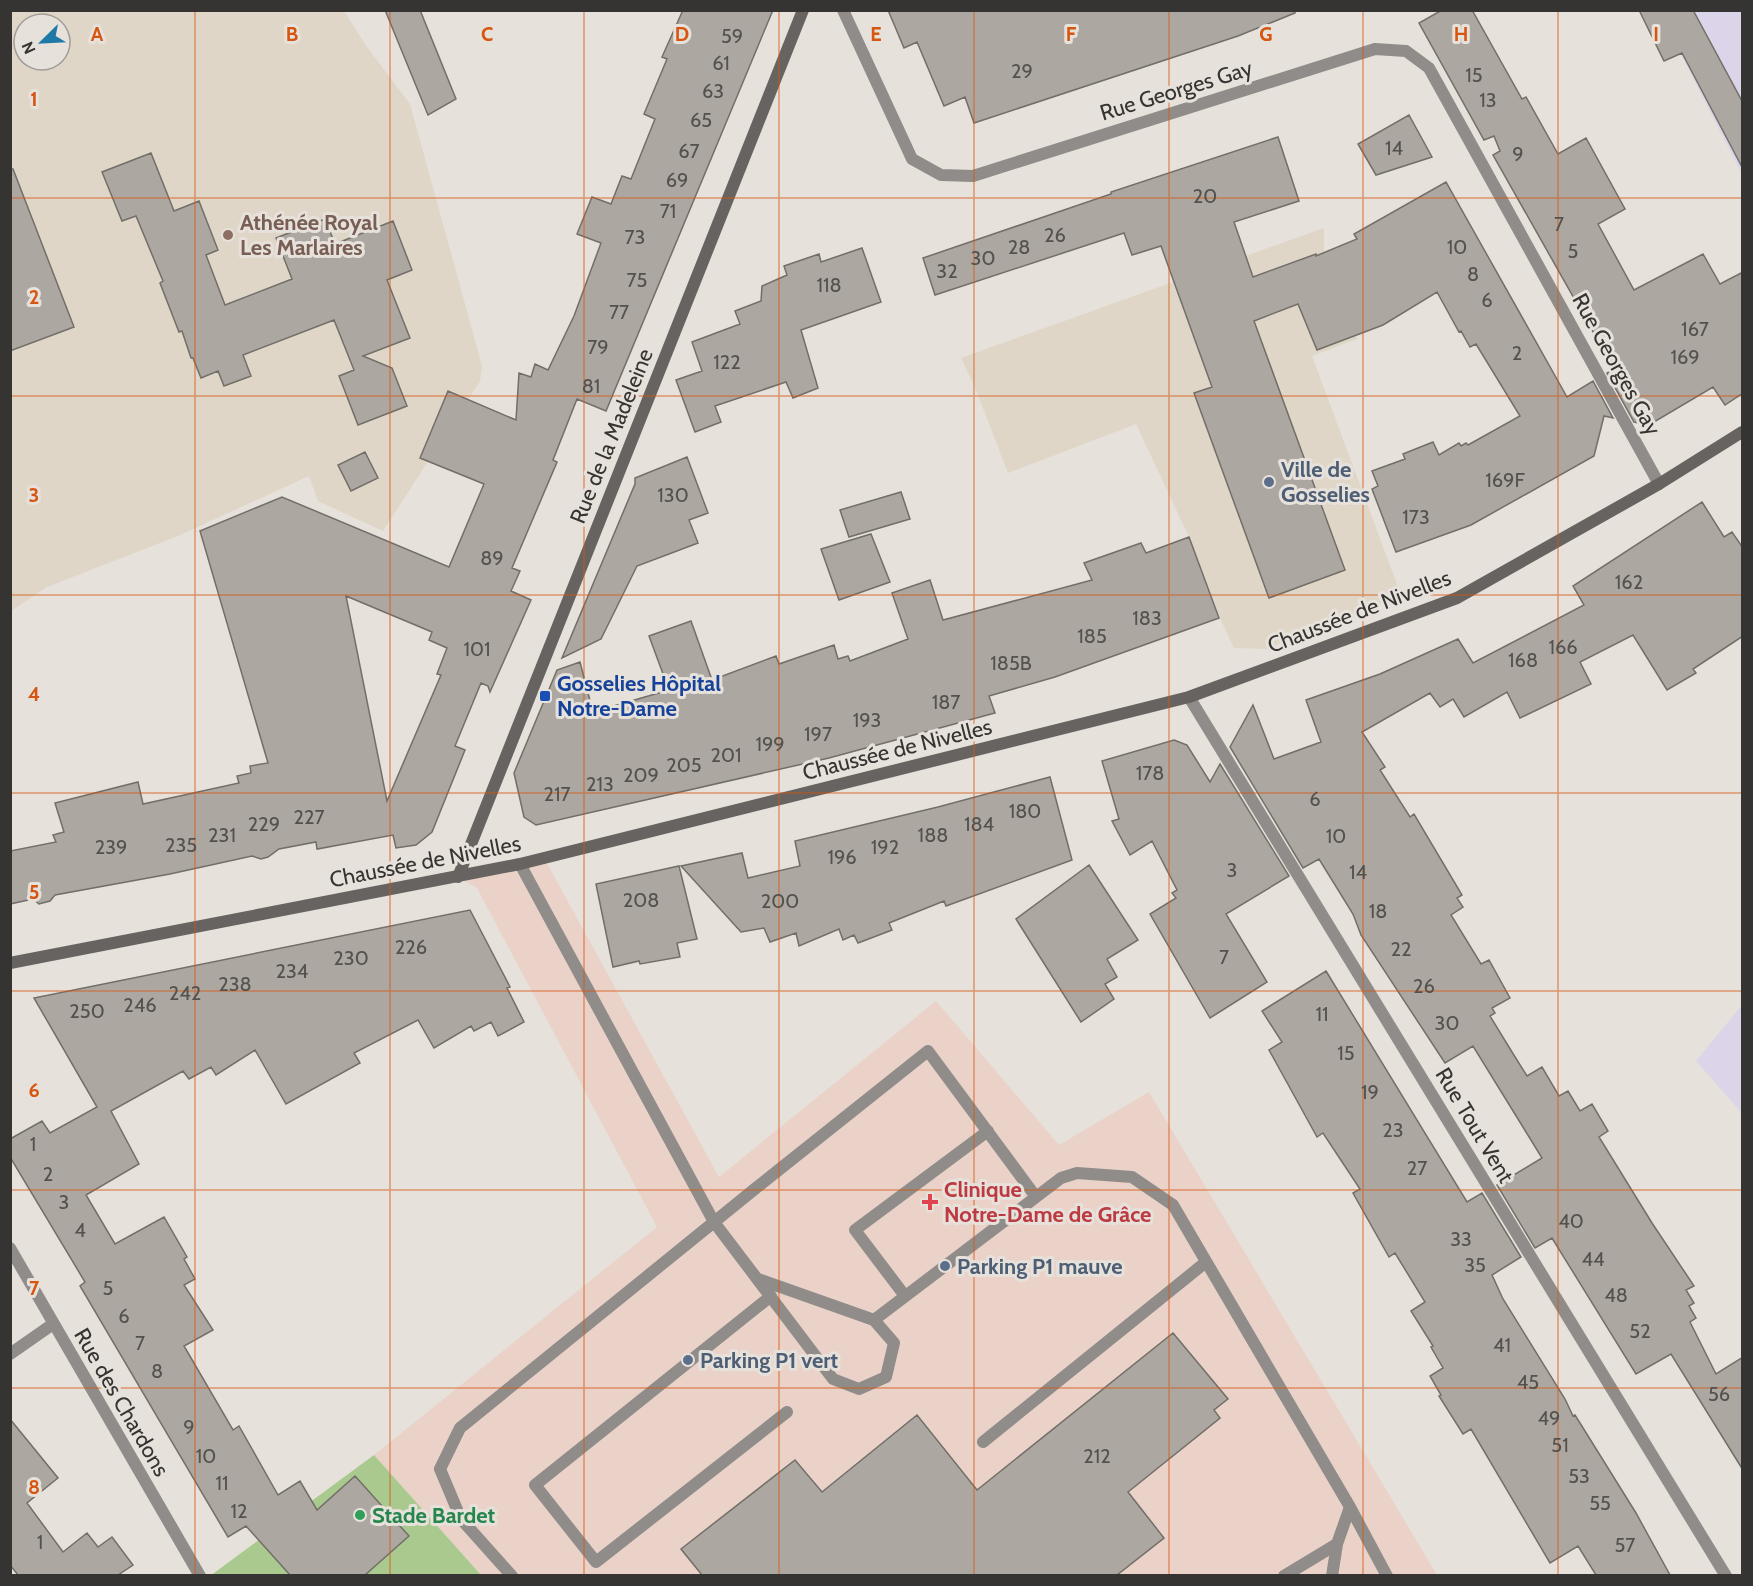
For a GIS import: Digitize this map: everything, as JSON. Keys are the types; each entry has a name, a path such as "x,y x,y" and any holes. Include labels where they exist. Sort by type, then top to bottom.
{"main road":[{"name":"Rue de la Madeleine","path":"458,877 803,10"},
{"name":"Chaussée de Nivelles","path":"10,963 520,864 1189,697 1457,598 1659,484 1743,432"}],"street":[{"name":"Rue Georges Gay","path":"843,10 912,159 941,175 973,176 1376,49 1406,51 1429,68 1659,484"},
{"name":"Rue Tout Vent","path":"1189,697 1726,1575"},
{"path":"520,864 714,1222 834,1379 859,1389 886,1377 894,1343 874,1320 758,1279"},
{"path":"512,1575 461,1519 440,1469 460,1428 928,1051 1036,1197"},
{"path":"905,1296 855,1230 988,1131"},
{"path":"874,1320 1061,1178 1077,1173 1132,1177 1173,1205 1350,1507 1387,1575"},
{"name":"Rue des Chardons","path":"10,1248 200,1575"},
{"path":"982,1442 1206,1262"},
{"path":"771,1296 535,1485 596,1562 787,1412"},
{"path":"10,1354 53,1324"},
{"path":"1332,1575 1337,1544 1350,1507"},
{"path":"1284,1575 1337,1544"},
{"path":"1302,1575 1306,1561"}],"shaded area":[{"name":"Athénée Royal Les Marlaires","path":"11,11 344,11 367,47 410,104 482,366 480,381 383,531 318,501 309,476 178,536 47,587 11,611"},
{"path":"1659,11 1742,11 1742,174"},
{"path":"1324,228 1324,251 1357,339 1312,356 1401,595 1267,649 1234,648 1189,537 1136,424 1008,473 974,385 961,358"},
{"name":"Clinique Notre-Dame de Grâce","path":"544,858 719,1177 936,1001 1059,1145 1149,1092 1437,1575 481,1575 374,1455 657,1227 477,888 458,877"},
{"path":"1742,1005 1742,1113 1696,1061"}],"green space":[{"name":"Stade Bardet","path":"374,1455 481,1575 210,1576"}],"building":[{"path":"385,10 420,10 456,99 428,115"},
{"path":"683,10 773,10 606,411 577,399 553,460 557,462 512,568 520,571 511,591 531,600 490,692 488,686 481,683 455,746 465,750 432,832 416,845 396,848 393,835 317,849 316,842 279,849 261,859 252,856 55,895 50,901 39,904 33,899 10,904 10,851 56,842 53,835 64,832 55,803 138,782 143,804 239,783 237,776 251,773 250,766 268,763 200,531 282,497 449,567 484,484 420,458 448,391 516,420 519,373 531,377 535,364 548,370 574,316 601,243 577,234 592,197 611,204 622,176 631,179 655,119 644,114 667,59 662,57","holes":["346,596 432,632 429,640 447,648 437,674 441,675 387,801"]},
{"path":"888,10 1295,10 1295,13 1238,36 974,123 965,97 944,106 917,42 904,48"},
{"path":"1442,10 1472,10 1522,99 1526,97 1558,154 1586,138 1625,209 1598,224 1634,290 1703,254 1720,284 1743,272 1743,393 1725,405 1713,387 1649,425 1634,422 1607,373 1614,369 1493,155 1500,151 1494,136 1484,140 1419,23"},
{"path":"1639,10 1693,10 1743,103 1743,169 1682,53 1664,61"},
{"path":"1409,115 1432,157 1376,175 1358,144"},
{"path":"1278,137 1299,201 1234,222 1253,277 1316,254 1316,256 1357,239 1354,234 1446,182 1567,397 1593,381 1613,418 1604,416 1594,456 1471,525 1396,552 1372,489 1378,486 1372,471 1405,459 1403,454 1433,442 1439,455 1459,443 1461,446 1466,443 1468,445 1520,416 1476,344 1470,347 1437,292 1383,325 1317,350 1298,304 1254,321 1345,570 1269,598 1194,393 1212,387 1161,246 1132,255 1124,233 935,295 923,258 1111,194 1111,192"},
{"path":"151,153 174,211 199,201 218,250 206,255 225,305 292,279 276,238 325,219 335,244 393,221 412,270 387,280 410,338 363,356 392,368 407,406 358,425 339,376 354,370 334,320 243,355 251,376 224,386 218,371 201,378 182,331 179,332 160,283 163,281 136,216 122,221 102,172"},
{"path":"10,169 13,169 74,327 10,351"},
{"path":"862,248 881,302 801,330 818,388 793,398 786,382 715,406 721,422 695,432 676,380 702,371 692,342 740,324 735,311 761,301 762,286 787,275 784,266 819,254 821,262"},
{"path":"365,452 378,478 351,491 338,465"},
{"path":"687,457 708,513 689,520 698,543 637,566 601,639 562,658 635,484 635,478"},
{"path":"901,492 910,519 849,537 840,510"},
{"path":"1702,502 1724,537 1732,532 1743,548 1743,636 1693,669 1696,673 1667,690 1633,635 1580,662 1591,684 1520,718 1507,692 1464,717 1453,699 1440,707 1430,693 1362,732 1385,767 1380,770 1410,817 1414,814 1462,895 1457,898 1463,907 1451,915 1481,964 1489,960 1510,998 1492,1008 1495,1013 1490,1016 1527,1076 1542,1067 1559,1096 1568,1091 1580,1111 1592,1104 1608,1131 1599,1137 1694,1286 1686,1290 1694,1303 1689,1306 1696,1318 1690,1322 1716,1374 1743,1357 1743,1470 1671,1354 1636,1374 1552,1238 1535,1248 1497,1185 1542,1158 1473,1046 1445,1063 1361,935 1353,914 1319,859 1303,868 1230,747 1253,705 1274,759 1321,742 1306,700 1380,674 1458,639 1473,663 1584,605 1573,586"},
{"path":"871,534 890,582 839,600 821,549"},
{"path":"1189,537 1219,618 1055,677 989,696 995,713 829,758 536,825 524,817 514,773 557,670 580,662 593,712 669,690 649,636 691,621 712,680 776,656 779,664 834,645 838,659 848,656 850,661 908,639 892,593 930,580 943,620 1092,580 1084,563 1141,543 1146,553"},
{"path":"1174,740 1187,745 1210,782 1220,764 1289,876 1226,914 1267,982 1210,1018 1150,914 1176,898 1172,893 1177,890 1152,841 1130,855 1112,821 1119,819 1102,761"},
{"path":"1050,777 1072,860 946,906 944,901 889,923 892,930 858,943 854,935 843,940 839,929 799,946 796,933 770,942 764,928 741,932 681,866 742,853 748,878 800,866 795,841 938,807"},
{"path":"1089,865 1138,940 1107,959 1117,977 1105,984 1114,999 1081,1022 1016,919"},
{"path":"679,866 697,939 677,943 680,957 640,964 639,961 613,967 596,884"},
{"path":"470,910 510,987 507,988 524,1022 498,1036 491,1022 474,1031 471,1026 434,1048 418,1020 354,1053 360,1063 286,1104 255,1050 216,1075 211,1067 189,1079 183,1071 111,1111 139,1164 86,1195 115,1244 164,1217 187,1257 184,1259 195,1279 184,1285 213,1330 184,1346 233,1430 239,1426 278,1495 300,1481 317,1510 355,1476 409,1536 365,1575 290,1575 246,1526 228,1537 80,1286 85,1282 10,1157 10,1139 42,1121 50,1133 97,1107 34,998"},
{"path":"1326,971 1467,1202 1482,1193 1521,1257 1492,1275 1503,1299 1565,1399 1573,1416 1575,1415 1636,1513 1670,1575 1596,1575 1578,1546 1550,1563 1471,1429 1463,1434 1439,1396 1441,1395 1430,1376 1443,1368 1431,1347 1433,1346 1411,1311 1425,1302 1395,1253 1389,1257 1353,1193 1360,1189 1323,1133 1317,1137 1269,1050 1282,1042 1262,1011"},
{"path":"1173,1333 1228,1399 1214,1410 1220,1418 1128,1492 1164,1538 1117,1575 702,1575 681,1549 795,1460 822,1492 917,1415 977,1490"},
{"path":"10,1419 58,1478 27,1503 63,1552 87,1533 98,1547 112,1537 133,1565 118,1575 18,1575 10,1565"}],"place":[{"name":"Athénée Royal Les Marlaires","path":"228,235"},
{"name":"Ville de Gosselies","path":"1269,482"},
{"name":"Gosselies Hôpital Notre-Dame","path":"545,696"},
{"name":"Clinique Notre-Dame de Grâce","path":"930,1202"},
{"name":"Parking P1 mauve","path":"945,1266"},
{"name":"Parking P1 vert","path":"688,1360"},
{"name":"Stade Bardet","path":"360,1515"}]}
